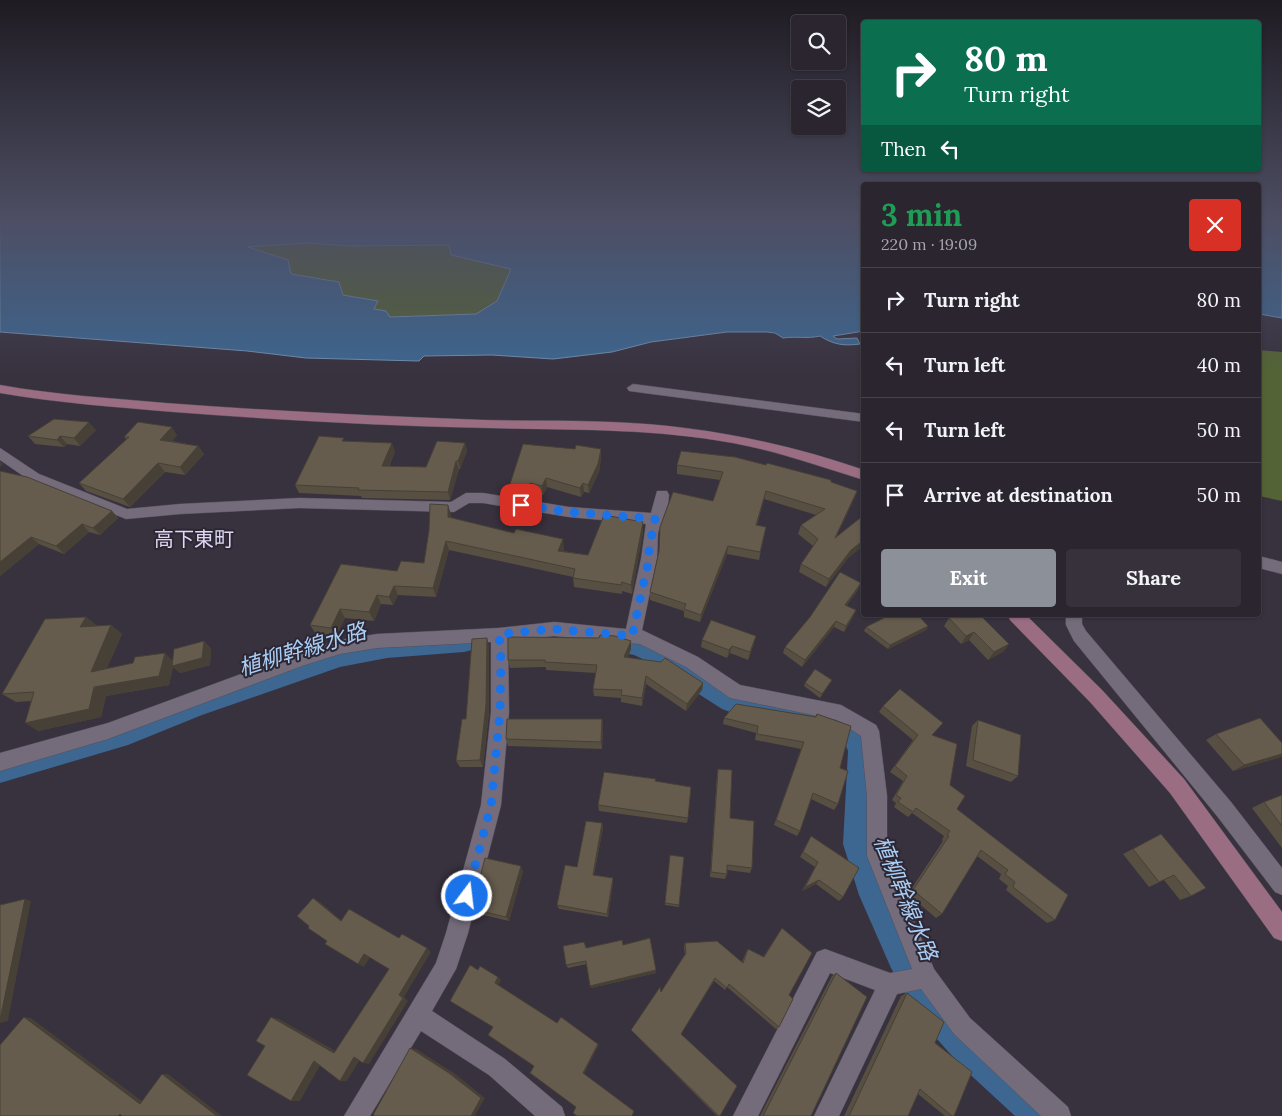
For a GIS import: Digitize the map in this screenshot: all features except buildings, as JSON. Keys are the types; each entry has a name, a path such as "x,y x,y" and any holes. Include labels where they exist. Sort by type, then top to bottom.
{"street":[{"path":"634,388 861,418"},
{"path":"0,389 53,398 280,416 487,424 612,426 682,432 734,439 832,464 861,474"},
{"path":"0,452 11,468 126,514 180,509 299,503 454,507 466,498 483,498 569,512 655,519"},
{"path":"632,636 649,559 655,519 662,508 662,494"},
{"path":"1261,563 1282,568"},
{"path":"1018,617 1096,696 1177,786 1282,930"},
{"path":"1074,617 1074,625 1080,636 1224,809 1282,885"},
{"path":"0,762 108,731 340,646 376,641 499,640 554,629 642,637 692,662 736,692 841,712 870,731 877,796 877,856 911,980 826,1116"},
{"path":"356,1116 445,969 458,933 491,805 500,712 501,660 499,640"},
{"path":"745,1116 825,960 911,980 1059,1116"},
{"path":"417,1015 497,1067 553,1116"}],"green space":[{"path":"285,271 510,271 497,301 476,314 390,317 374,309 378,301 343,295 339,282 290,274"},
{"path":"1261,350 1282,352 1282,501 1261,496"}],"water":[{"path":"0,271 290,271 291,274 339,282 343,295 378,301 374,309 386,311 390,317 476,314 497,301 510,271 861,271 861,331 833,336 837,339 857,338 860,344 839,344 820,336 783,338 775,333 767,332 727,332 651,342 612,352 553,359 492,355 424,356 419,361 306,358 247,351 0,332"},
{"path":"1261,271 1282,271 1282,318 1261,314"}],"waterway":[{"name":"植柳幹線水路","path":"605,641 636,646 657,655 730,701 834,721 852,731 860,751 856,844 873,895 901,958 930,1008 973,1056 1039,1116"},
{"name":"植柳幹線水路","path":"0,771 128,734 198,706 340,657 387,648 464,643"}],"district":[{"name":"高下東町","path":"194,538"}],"route":[{"path":"467,896 491,805 500,712 501,660 499,634 554,629 632,636 649,559 655,519 569,512 521,505"}]}
